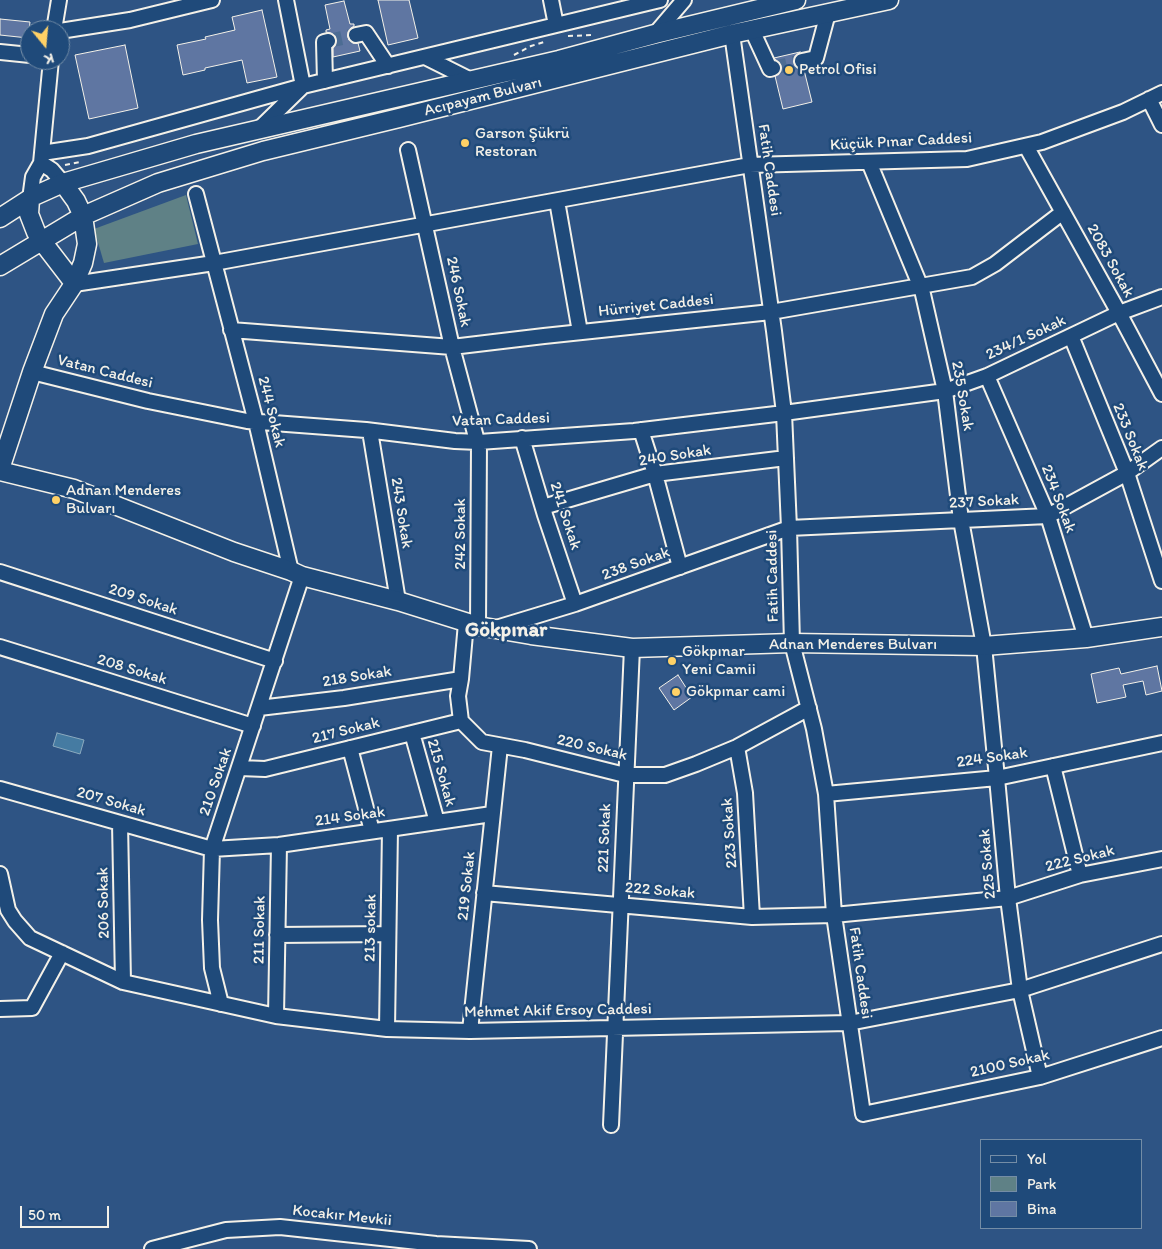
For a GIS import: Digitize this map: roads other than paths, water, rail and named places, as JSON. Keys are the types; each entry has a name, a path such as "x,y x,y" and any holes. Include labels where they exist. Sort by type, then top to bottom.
{"main road":[{"name":"Acıpayam Bulvarı","path":"0,218 34,196 64,183 196,144 559,60 655,34 796,0"},
{"name":"Acıpayam Bulvarı","path":"0,266 83,216 158,183 263,151 732,34 889,0"},
{"path":"0,470 32,372 54,314 74,283 83,263 87,244 83,216 64,183"},
{"path":"30,199 28,214 41,240 74,283"},
{"name":"Adnan Menderes Bulvarı","path":"0,470 74,489 234,552 297,574 398,601 479,626 531,635 632,648 792,643 984,646 1086,638 1162,627"}],"street":[{"path":"56,20 59,0"},
{"path":"70,29 130,20 212,0"},
{"path":"286,0 303,86"},
{"path":"551,0 556,25"},
{"path":"42,158 303,86 660,0"},
{"path":"655,34 684,0"},
{"path":"802,61 816,58 828,13"},
{"path":"752,30 770,69 773,68"},
{"path":"356,35 366,33 388,66"},
{"name":"Fatih Caddesi","path":"732,34 784,413 792,643 814,728 826,794 834,915 863,1114"},
{"path":"325,81 324,42 328,41"},
{"path":"0,52 20,55"},
{"path":"425,57 471,80"},
{"path":"30,199 33,177 42,158 50,70"},
{"path":"259,129 303,86"},
{"name":"Küçük Pınar Caddesi","path":"74,283 214,263 750,165 968,159 1042,142 1114,115 1162,93"},
{"path":"1148,99 1162,125"},
{"name":"2083 Sokak","path":"1026,146 1119,313 1157,372 1162,394"},
{"name":"246 Sokak","path":"408,150 452,347 478,441"},
{"path":"42,158 64,183"},
{"name":"235 Sokak","path":"869,162 920,286 945,390 961,520 984,646"},
{"name":"244 Sokak","path":"196,194 297,574"},
{"path":"557,201 580,332"},
{"name":"Hürriyet Caddesi","path":"231,330 452,347 771,312 972,277 995,264 1063,212"},
{"name":"234/1 Sokak","path":"945,390 987,376 1119,313 1162,297"},
{"name":"233 Sokak","path":"1071,336 1127,473 1162,581"},
{"name":"Vatan Caddesi","path":"32,372 148,401 247,421 370,431 456,441 641,430 784,413 945,390"},
{"name":"234 Sokak","path":"987,376 1048,516 1086,638"},
{"path":"641,430 680,567"},
{"name":"243 Sokak","path":"370,431 398,601"},
{"name":"241 Sokak","path":"522,438 576,604"},
{"name":"242 Sokak","path":"478,441 479,626"},
{"name":"237 Sokak","path":"789,528 1048,516 1127,473 1162,448"},
{"name":"240 Sokak","path":"543,507 654,474 786,458"},
{"name":"238 Sokak","path":"479,626 576,604 789,528"},
{"name":"209 Sokak","path":"0,572 275,661"},
{"name":"210 Sokak","path":"221,1004 212,968 210,920 212,850 275,661 297,574"},
{"path":"460,721 458,696 461,679 479,626"},
{"name":"225 Sokak","path":"984,646 1008,898 1020,990 1040,1077"},
{"name":"208 Sokak","path":"0,647 253,726"},
{"name":"221 Sokak","path":"611,1125 632,648"},
{"name":"218 Sokak","path":"259,708 344,698 461,679"},
{"name":"220 Sokak","path":"460,721 482,742 525,750 625,775 665,775 737,747 809,708"},
{"name":"217 Sokak","path":"240,768 265,769 460,721"},
{"name":"215 Sokak","path":"412,733 437,822"},
{"name":"224 Sokak","path":"826,794 998,778 1162,743"},
{"name":"219 Sokak","path":"470,1031 500,746"},
{"name":"223 Sokak","path":"737,747 746,793 752,917"},
{"path":"350,748 372,831"},
{"path":"1053,766 1080,875"},
{"name":"207 Sokak","path":"0,788 212,850"},
{"name":"214 Sokak","path":"212,850 279,845 492,814"},
{"name":"206 Sokak","path":"120,823 123,982"},
{"name":"213 sokak","path":"387,1029 390,829"},
{"name":"211 Sokak","path":"276,1016 279,845"},
{"name":"222 Sokak","path":"484,893 752,917 834,915 1008,898 1080,875 1162,859"},
{"name":"Mehmet Akif Ersoy Caddesi","path":"0,874 8,910 30,938 123,982 276,1016 387,1029 470,1031 850,1023 1020,990 1162,944"},
{"path":"0,919 15,921"},
{"path":"277,935 388,934"},
{"path":"0,1009 32,1008 62,953"},
{"name":"2100 Sokak","path":"863,1114 1040,1077 1162,1038"},
{"name":"Kocakır Mevkii","path":"152,1249 226,1230 280,1227 436,1244 529,1249"}],"water":[{"path":"57,733 84,740 80,754 53,746"}],"tunnel":[{"path":"328,41 356,35"},
{"path":"773,68 802,61"}],"place":[{"name":"Petrol Ofisi","path":"789,70"},
{"name":"Garson Şükrü Restoran","path":"465,143"},
{"name":"Adnan Menderes Bulvarı","path":"56,500"},
{"name":"Gökpınar Yeni Camii","path":"672,661"},
{"name":"Gökpınar cami","path":"676,692"}],"district":[{"name":"Gökpınar","path":"506,631"}]}
